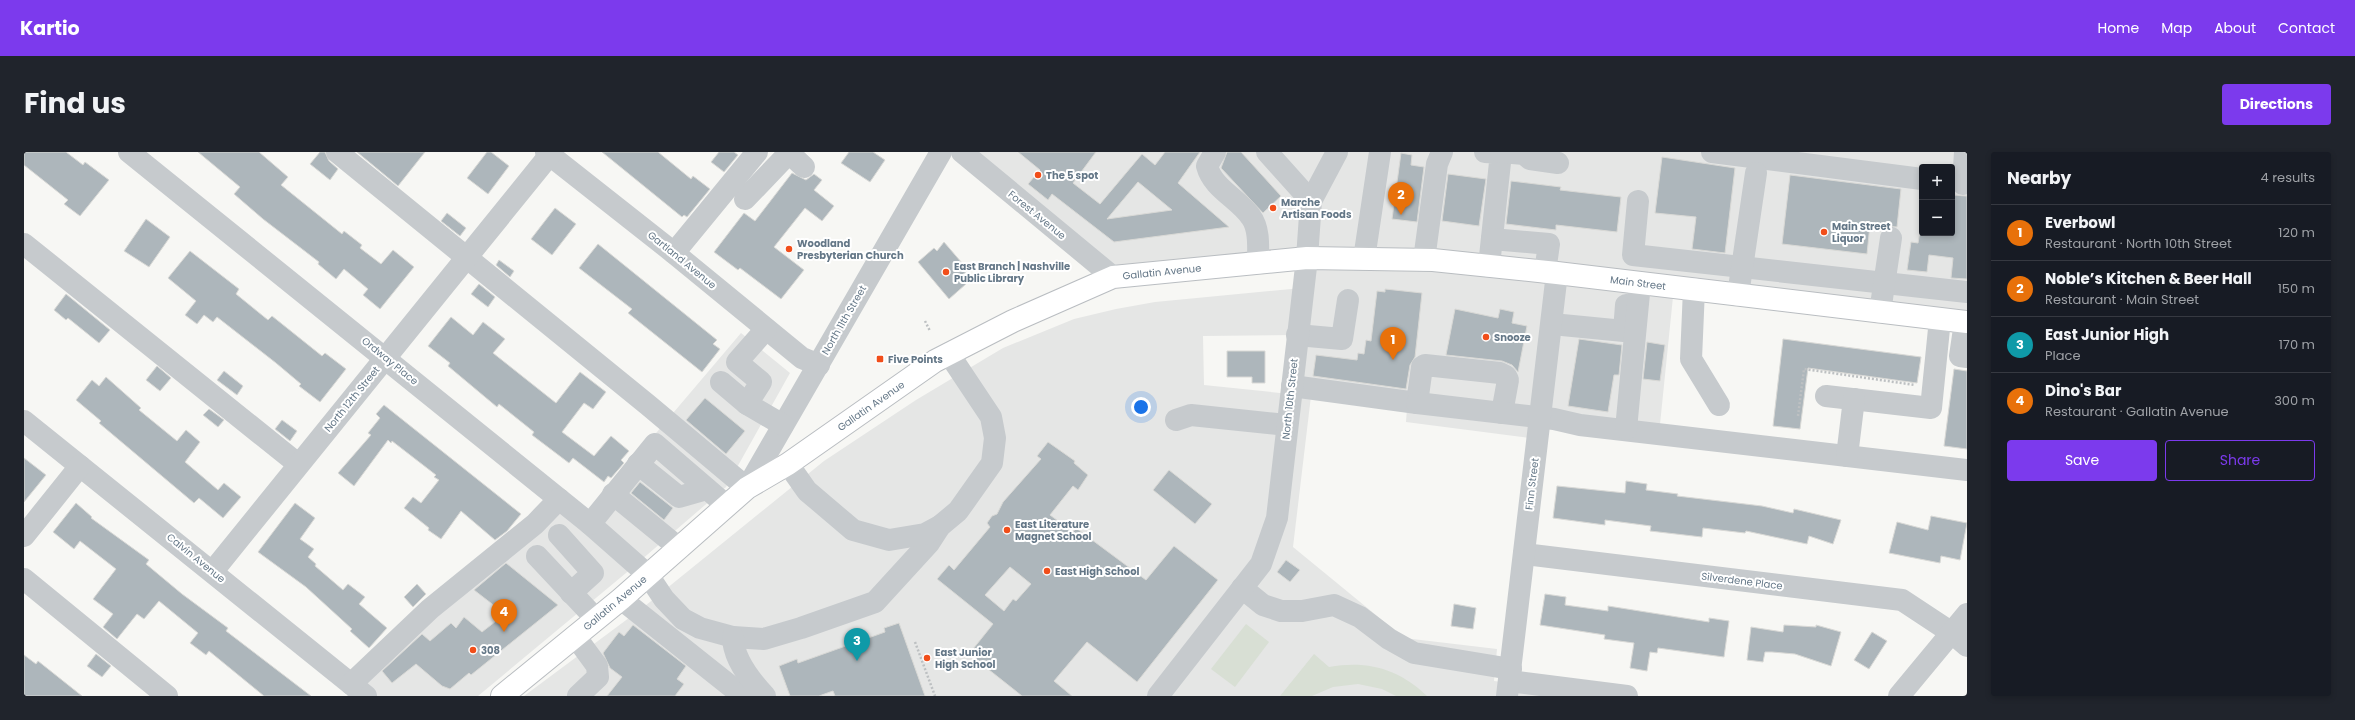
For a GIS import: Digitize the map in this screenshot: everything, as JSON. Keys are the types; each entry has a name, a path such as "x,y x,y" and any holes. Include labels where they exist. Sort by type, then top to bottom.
{"main road":[{"name":"Gallatin Avenue","path":"511,693 747,488 788,464 935,361 1013,321 1113,277 1307,258"},
{"name":"Main Street","path":"1307,258 1424,260 1551,272 1966,322"}],"street":[{"name":"Ordway Place","path":"129,152 585,519 648,574 664,599 683,618 700,628 733,637 764,639 801,628 875,602 929,543 940,526"},
{"path":"337,152 747,488"},
{"name":"North 11th Street","path":"747,488 941,152"},
{"name":"Forest Avenue","path":"962,152 1113,277"},
{"path":"1215,152 1207,166 1209,174 1216,184 1252,217 1257,230 1258,263"},
{"path":"1267,152 1311,201 1337,152"},
{"path":"1364,259 1380,152"},
{"path":"1424,260 1437,164 1442,152"},
{"path":"1489,266 1492,239 1496,152 1524,154 1530,159 1558,163"},
{"path":"1712,152 1919,179"},
{"path":"1961,184 1966,152"},
{"name":"North 12th Street","path":"213,571 298,464 467,257 549,153"},
{"name":"Gartland Avenue","path":"549,153 802,358 819,364"},
{"path":"674,253 753,153"},
{"path":"745,200 793,156"},
{"path":"1738,295 1756,173"},
{"path":"1638,200 1633,255 1967,292"},
{"name":"North 10th Street","path":"1158,696 1261,564 1277,518 1307,258 1311,201"},
{"path":"1880,312 1891,238"},
{"name":"Finn Street","path":"1492,239 1549,244 1551,272 1552,324 1509,682"},
{"path":"24,244 298,464"},
{"path":"1780,300 1784,272"},
{"path":"1552,324 1624,331 1634,282"},
{"path":"1626,429 1634,282"},
{"path":"1694,289 1691,359 1719,405"},
{"path":"1297,335 1342,339 1348,300"},
{"path":"1826,396 1931,408 1940,319"},
{"path":"1966,322 1960,356 1967,357"},
{"path":"747,404 761,382 737,362 766,329"},
{"path":"788,464 808,491 853,530 889,540 925,534 940,526 958,511 992,463 995,438 991,418 949,354"},
{"path":"1417,403 1422,367 1425,365 1500,373 1506,376 1508,380 1502,413"},
{"path":"721,382 747,404 783,425"},
{"path":"1292,386 1417,403 1540,417 1580,425 1626,429 1967,470"},
{"path":"1847,456 1854,399"},
{"path":"1176,420 1192,415 1287,425"},
{"name":"Calvin Avenue","path":"24,421 213,571 358,690"},
{"path":"596,619 571,593 531,562 559,535 585,519 614,494 655,444 726,505"},
{"path":"24,536 80,466"},
{"path":"614,494 679,548"},
{"path":"358,690 430,608 529,529 560,499"},
{"path":"559,535 593,573 571,593"},
{"name":"Silverdene Place","path":"1524,554 1902,600 1959,639"},
{"path":"24,579 167,696"},
{"path":"1242,588 1264,605 1281,611 1302,611 1334,605 1360,617 1389,639 1414,653 1509,682 1627,696"},
{"path":"621,599 743,696"},
{"path":"1900,696 1959,639 1967,614"},
{"path":"575,636 597,666 598,677 578,696"},
{"path":"733,637 733,646 741,663 765,696"}],"path":[{"path":"925,321 930,330"},
{"path":"1798,416 1804,370 1920,385"},
{"path":"915,642 935,696"}],"shaded area":[{"path":"962,152 1967,152 1967,322 1674,287 1659,434 1554,419 1537,439 1406,422 1407,408 1311,396 1293,547 1404,638 1497,649 1494,681 1618,696 524,696 645,606 824,461 916,400 1003,348 1074,319 1116,309 1155,302 1302,288 1307,258 1113,277","holes":["1297,335 1292,386 1309,396 1204,385 1203,336"]},
{"path":"741,333 790,373 726,487 626,573 478,696 347,696 351,684 559,499 584,518"},
{"path":"1246,624 1269,642 1235,687 1211,669"},
{"path":"1314,654 1329,667 1343,665 1370,666 1394,673 1405,679 1427,696 1396,696 1382,689 1358,684 1333,687 1312,696 1280,696"}],"building":[{"path":"24,152 66,152 83,165 85,162 109,180 80,216 64,204 68,200 24,165"},
{"path":"198,152 259,152 288,177 281,185 342,234 344,231 362,245 360,248 381,264 393,250 414,267 380,309 363,295 368,289 344,269 336,279 318,264 319,262 263,219 234,194 240,187"},
{"path":"320,152 325,152 329,161 338,169 330,180 310,164"},
{"path":"357,152 425,152 398,186"},
{"path":"487,152 491,152 509,166 488,194 467,178"},
{"path":"602,152 658,152 691,179 693,176 710,189 687,217 684,215 682,217"},
{"path":"719,152 734,152 738,155 724,172 711,162"},
{"path":"849,152 873,152 885,160 870,182 841,163"},
{"path":"1018,152 1096,152 1073,183 1100,204 1142,154 1155,165 1165,152 1200,152 1178,183 1229,227 1114,242 1052,194 1048,200 1028,184 1040,170","holes":["1138,182 1172,210 1107,219"]},
{"path":"1227,152 1241,152 1281,196 1263,213 1221,168"},
{"path":"1401,153 1412,155 1411,165 1424,167 1417,222 1392,219"},
{"path":"1662,157 1735,168 1725,253 1692,249 1696,217 1655,213"},
{"path":"792,173 806,180 814,174 822,180 814,190 834,206 822,221 805,208 774,247 804,270 781,299 740,268 738,270 714,252 744,213 755,221"},
{"path":"1448,174 1486,179 1479,226 1442,221"},
{"path":"1790,175 1901,189 1897,227 1870,225 1867,254 1782,244"},
{"path":"1511,181 1561,187 1560,190 1621,197 1617,232 1556,225 1556,230 1506,224"},
{"path":"1955,195 1967,196 1967,279 1951,278 1953,258 1929,255 1927,272 1907,270 1911,242 1918,243 1919,236 1955,236"},
{"path":"555,208 576,224 552,255 531,239"},
{"path":"447,213 466,228 460,236 441,221"},
{"path":"146,219 170,237 149,267 124,251"},
{"name":"East Branch | Nashville Public Library","path":"944,242 968,270 960,277 966,284 949,299 918,262 934,248 937,251"},
{"path":"598,244 717,340 713,344 720,349 702,372 628,313 632,309 579,268"},
{"path":"190,251 239,289 236,294 268,320 272,316 322,356 325,353 346,369 320,402 299,386 301,384 276,363 217,317 213,322 204,315 197,324 185,315 196,301 168,278"},
{"path":"499,260 514,271 510,277 496,265"},
{"path":"479,284 495,297 488,307 471,294"},
{"path":"1385,289 1422,293 1415,357 1410,365 1406,389 1313,376 1316,355 1357,360 1358,353 1364,354 1366,340 1371,341 1377,291 1385,292"},
{"path":"66,294 110,330 99,343 68,318 66,320 54,310"},
{"path":"1455,309 1498,318 1500,309 1514,312 1512,323 1527,326 1518,372 1512,365 1502,361 1446,355"},
{"path":"451,317 473,335 483,322 505,339 493,353 556,403 580,372 606,392 593,409 584,403 562,432 594,456 611,436 629,451 621,460 624,463 611,478 608,476 604,482 573,458 569,463 532,435 534,432 499,404 497,407 448,366 450,363 428,346"},
{"path":"1579,339 1622,345 1619,375 1614,375 1608,412 1568,406"},
{"path":"1783,339 1921,357 1917,383 1808,368 1800,429 1773,426"},
{"path":"1647,342 1665,345 1660,381 1643,379"},
{"path":"1227,351 1265,351 1265,383 1252,383 1252,377 1227,377"},
{"path":"157,366 171,378 160,391 146,380"},
{"path":"1954,369 1967,371 1967,449 1944,446"},
{"path":"224,371 243,386 237,395 217,380"},
{"path":"106,377 141,408 139,410 177,441 186,430 200,442 185,462 218,490 224,483 241,497 223,518 199,498 194,503 99,423 101,421 76,400 92,380 99,386"},
{"path":"705,398 745,431 726,454 686,420"},
{"path":"384,405 521,514 507,531 495,540 461,511 441,539 428,530 429,528 404,508 413,497 421,503 439,480 434,477 436,475 392,441 391,443 388,440 354,486 338,473 371,435 368,433 380,418 376,414"},
{"path":"209,409 224,420 218,427 203,415"},
{"path":"282,420 297,431 290,441 275,429"},
{"name":"East High School","path":"1048,442 1075,461 1074,463 1088,475 1078,490 1073,486 1050,515 1073,532 1076,528 1146,580 1174,546 1218,580 1137,682 1087,642 1054,681 1072,696 1022,696 969,654 993,624 937,579 949,565 954,570 990,527 987,523 992,516 997,514 1003,502 1041,459 1037,456","holes":["1010,567 1031,584 1016,601 1013,599 1004,611 985,595"]},
{"path":"24,458 46,475 24,502"},
{"path":"1169,470 1212,504 1195,524 1153,490"},
{"path":"1626,481 1647,484 1646,490 1678,494 1677,496 1762,506 1793,513 1794,509 1841,520 1833,544 1809,536 1807,544 1746,531 1745,533 1703,528 1702,537 1650,531 1651,526 1605,520 1605,525 1553,518 1557,486 1625,493"},
{"path":"640,482 673,508 664,520 631,493"},
{"path":"76,503 92,517 91,518 149,560 146,564 182,594 228,628 226,631 311,696 264,696 209,651 206,655 190,643 198,633 159,601 144,619 137,614 117,639 103,627 113,614 93,599 116,569 80,541 74,549 53,532"},
{"path":"295,503 315,518 300,539 314,549 308,557 316,564 315,566 343,590 348,584 365,597 359,604 387,628 369,648 350,631 352,629 306,587 258,552"},
{"path":"1931,516 1967,523 1960,560 1941,556 1940,563 1889,553 1897,522 1928,530"},
{"path":"1286,560 1300,570 1290,582 1277,572"},
{"path":"506,563 558,605 471,675 469,673 450,689 442,686 416,664 392,683 382,671 422,634 430,641 451,623 456,628 464,617 482,632 505,614 474,590"},
{"path":"417,584 426,594 413,607 404,597"},
{"path":"1545,594 1566,597 1565,605 1608,611 1608,606 1709,622 1709,618 1729,621 1724,657 1658,648 1657,653 1650,652 1647,671 1630,668 1634,643 1604,639 1605,635 1540,625"},
{"path":"1454,604 1476,608 1473,629 1451,626"},
{"path":"899,623 925,696 835,696 833,691 819,696 790,696 779,666 797,659 798,663 885,632 884,628"},
{"path":"633,625 686,666 677,679 684,684 675,696 607,696 622,677 610,668 603,653 619,632 624,636"},
{"path":"1784,625 1816,627 1816,625 1841,632 1831,666 1795,654 1772,652 1765,652 1763,662 1747,660 1751,627 1783,632"},
{"path":"1872,632 1887,641 1869,669 1854,660"},
{"path":"96,654 111,666 102,677 87,666"},
{"path":"24,655 36,664 38,661 82,696 24,696"}],"place":[{"name":"The 5 spot","path":"1038,175"},
{"name":"Marche Artisan Foods","path":"1273,208"},
{"name":"Noble’s Kitchen & Beer Hall","path":"1401,215"},
{"name":"Main Street Liquor","path":"1824,232"},
{"name":"Woodland Presbyterian Church","path":"789,249"},
{"name":"East Branch | Nashville Public Library","path":"946,272"},
{"name":"Snooze","path":"1486,337"},
{"name":"Five Points","path":"880,359"},
{"name":"Everbowl","path":"1393,360"},
{"name":"East Literature Magnet School","path":"1007,530"},
{"name":"East High School","path":"1047,571"},
{"name":"Dino's Bar","path":"504,632"},
{"name":"308","path":"473,650"},
{"name":"East Junior High School","path":"927,658"},
{"name":"East Junior High","path":"857,661"}]}
